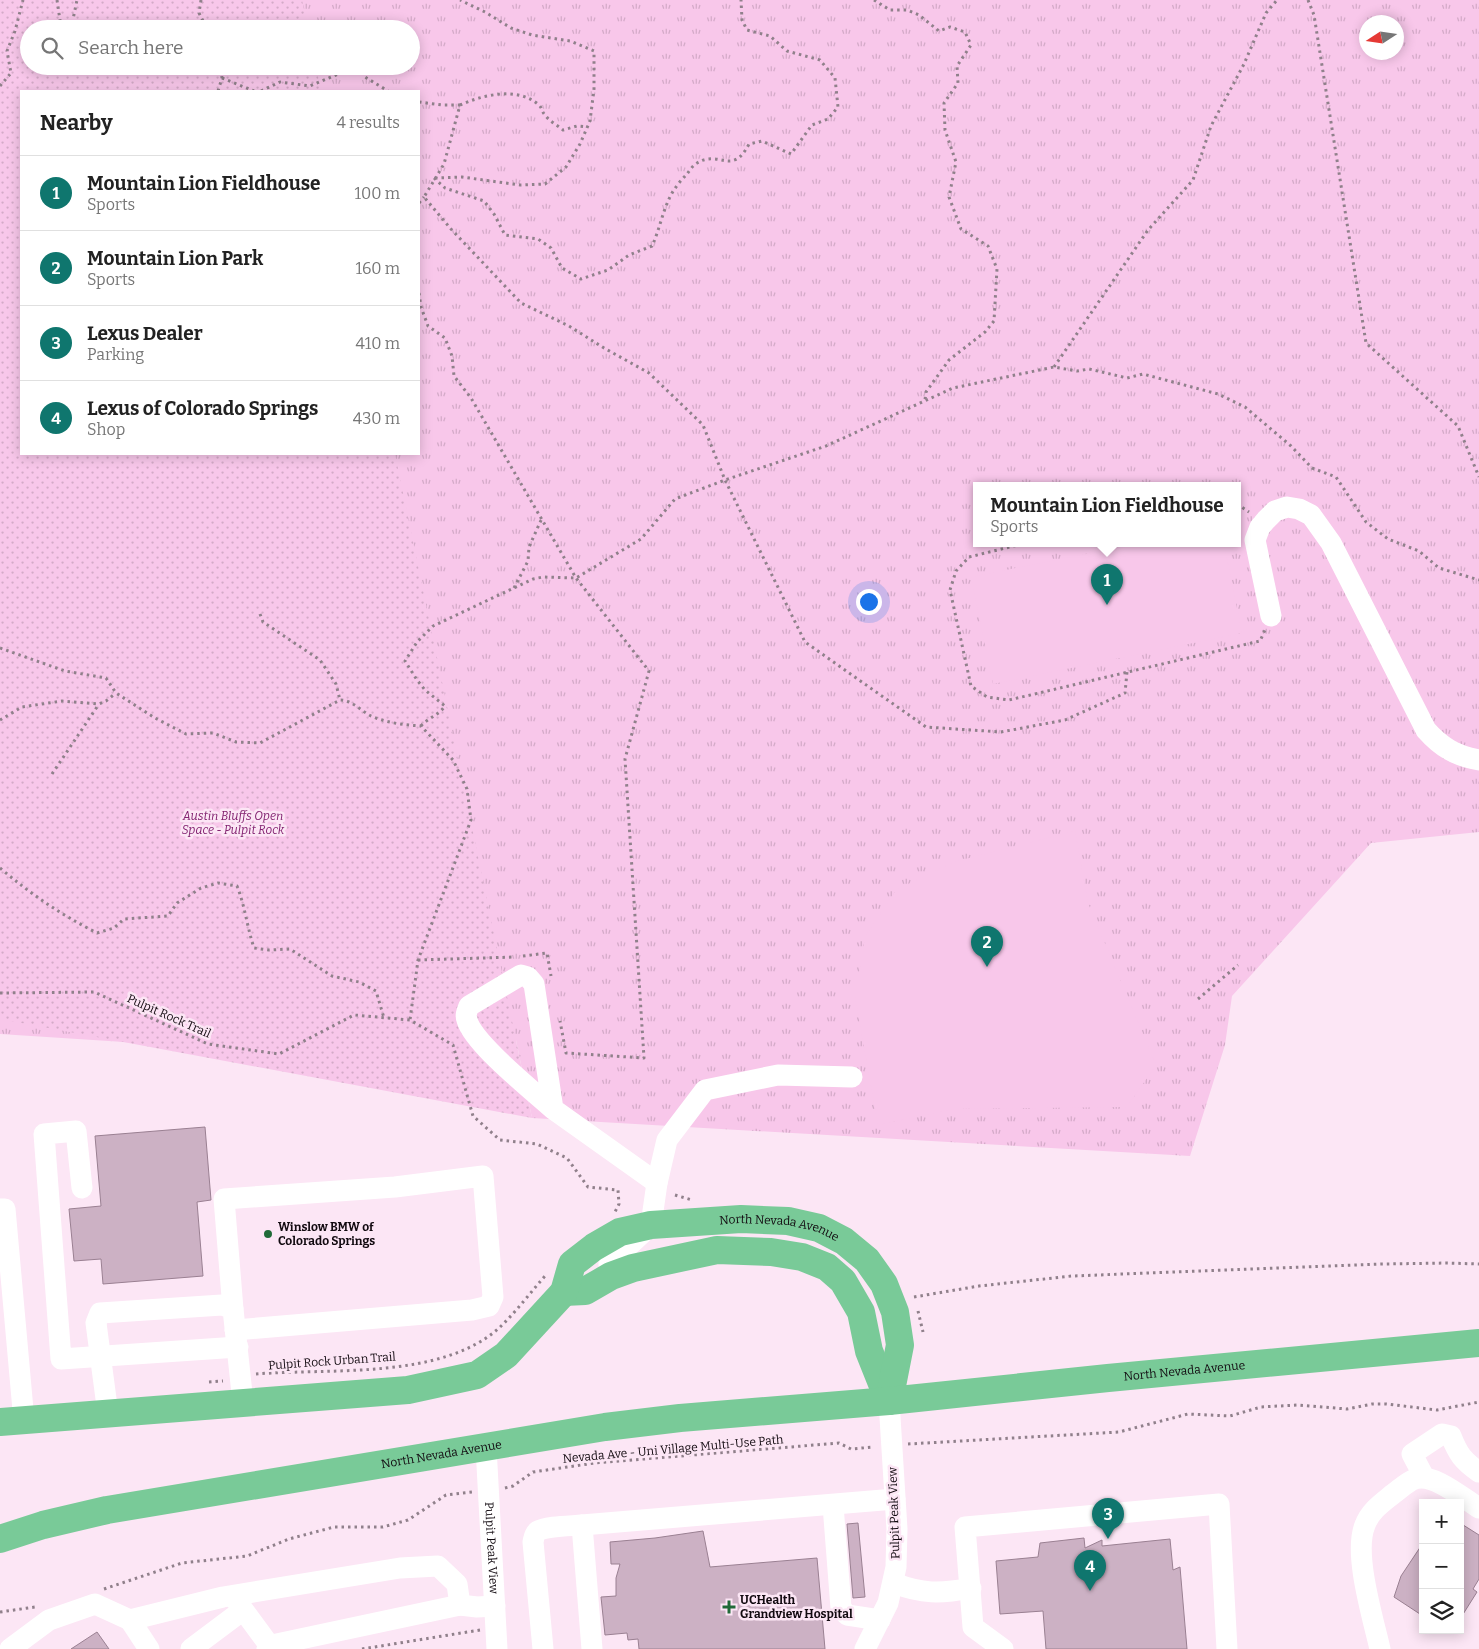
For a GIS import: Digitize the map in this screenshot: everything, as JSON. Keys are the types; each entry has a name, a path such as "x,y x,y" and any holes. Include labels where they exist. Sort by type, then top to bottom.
{"main road":[{"name":"North Nevada Avenue","path":"12,1421 108,1414 242,1390 408,1390 477,1375 506,1355 556,1282 572,1264 594,1247 620,1232 651,1225 741,1219 788,1221 819,1228 844,1241 867,1260 884,1284 896,1312 900,1344 889,1401"},
{"name":"North Nevada Avenue","path":"556,1282 585,1291 611,1276 633,1268 717,1250 771,1252 802,1257 827,1267 843,1281 861,1312 869,1350 889,1401"},
{"name":"North Nevada Avenue","path":"0,1539 43,1525 106,1510 605,1427 680,1418 889,1401 1479,1343"}],"street":[{"path":"1271,616 1255,540 1260,527 1276,511 1287,507 1299,509 1311,514 1331,543 1426,730 1449,751 1479,760"},
{"path":"553,1109 534,984 528,977 521,975 469,1006 465,1015 467,1023 485,1047 553,1109 657,1183"},
{"path":"611,1276 609,1264 651,1225 657,1183 667,1140 705,1090 778,1075 852,1077"},
{"path":"82,1188 76,1131 44,1134 61,1359 101,1356 236,1339 472,1310 489,1306 493,1297 483,1176 395,1187 224,1199 233,1309 236,1339 242,1390"},
{"path":"0,1209 5,1209 12,1421"},
{"path":"108,1414 96,1323 100,1313 222,1305 233,1309"},
{"name":"Pulpit Peak View","path":"865,1649 888,1603 896,1567 897,1529 889,1401"},
{"path":"1424,1477 1412,1454 1442,1434 1451,1436 1457,1452 1467,1464 1479,1472"},
{"name":"Pulpit Peak View","path":"486,1447 497,1649"},
{"path":"1380,1649 1362,1564 1361,1545 1364,1525 1370,1515 1407,1484 1416,1478 1424,1477 1435,1480 1479,1508"},
{"path":"542,1649 533,1542 538,1531 582,1525 895,1499"},
{"path":"1003,1649 974,1627 965,1527 1219,1504 1227,1649"},
{"path":"833,1505 841,1608 847,1615 880,1620"},
{"path":"582,1525 592,1649"},
{"path":"130,1620 238,1603 400,1568 438,1566 457,1584 460,1605"},
{"path":"894,1582 915,1590 937,1593 970,1588"},
{"path":"238,1603 270,1648 460,1605 477,1608 495,1606"},
{"path":"191,1649 238,1603"},
{"path":"10,1649 49,1620 95,1604 130,1620 149,1649"}],"path":[{"path":"0,86 11,73 6,51 15,31 23,0"},
{"path":"58,0 60,20"},
{"path":"73,20 77,0"},
{"path":"201,0 199,13 202,20"},
{"path":"434,178 462,177 520,185 545,184 566,167 580,144 590,121 594,89 594,51 570,41 532,35 511,28 485,12 460,0"},
{"path":"434,178 445,188 484,202 494,214 505,235 538,240 551,248 562,268 580,279 608,270 629,255 652,246 669,199 682,179 696,163 712,158 731,162 743,155 749,144 762,141 791,154 812,124 828,119 838,107 834,78 820,60 787,51 770,36 747,30 742,20 741,0"},
{"path":"874,0 890,10 906,10 919,15 939,31 950,27 964,32 971,45 957,66 958,83 944,103 945,130 956,162 949,197 961,229 988,246 997,269 994,321 985,332 949,360 926,392 925,401"},
{"path":"1054,367 1148,230 1193,180 1211,126 1244,64 1266,13 1277,0"},
{"path":"1308,0 1314,15 1366,343 1458,426 1479,477"},
{"path":"218,90 222,75"},
{"path":"264,90 280,82 310,86 336,75"},
{"path":"365,75 386,90"},
{"path":"222,78 252,90"},
{"path":"420,102 460,105 479,97 494,94 511,95 528,98 540,106 545,115 563,130 577,126 587,127"},
{"path":"420,202 444,164 460,105"},
{"path":"424,197 451,229 521,303 570,326 604,348 650,372 703,425 724,480 805,642 926,727 1001,732 1065,720 1126,693 1127,672"},
{"path":"420,300 428,326 445,338 452,356 454,376 471,398 576,578 649,670 626,759 644,1058"},
{"path":"421,726 426,720 442,711 445,706 416,680 405,661 417,642 433,626 533,579 576,578 642,539 675,499 724,480 826,446 953,388 1054,367 1077,371 1089,369 1127,378 1143,374 1218,394 1245,407 1312,468 1336,477 1366,522 1388,539 1419,551 1439,568 1479,580"},
{"path":"514,588 528,561 529,547 542,518"},
{"path":"1010,547 969,557 956,571 950,590 971,686 988,696 1009,700 1260,641 1271,616"},
{"path":"260,614 262,622 320,660 336,684 340,700"},
{"path":"0,648 65,672 106,678 116,693 155,718 186,734 213,733 236,742 260,743 340,700 346,700 371,716 397,724 421,726 453,760 467,789 471,820 418,960 410,1020"},
{"path":"0,720 22,708 62,701 99,704 116,693"},
{"path":"52,774 99,704"},
{"path":"0,868 33,896 71,920 97,933 114,928 124,918 168,916 176,903 201,888 218,883 237,886 244,904 248,929 254,948 269,950 290,949 332,976 359,982 376,991 384,1018"},
{"path":"1198,999 1238,965"},
{"name":"Pulpit Rock Trail","path":"0,993 94,992 208,1044 279,1054 354,1015 410,1020 453,1045 473,1116 500,1140 537,1144 567,1158 588,1187 618,1190 619,1204 613,1216"},
{"path":"914,1297 969,1287 1072,1276 1382,1264 1479,1264"},
{"name":"Pulpit Rock Urban Trail","path":"201,1384 242,1390 266,1374 380,1368 437,1360 466,1349 499,1328 556,1282"},
{"path":"929,1442 1118,1432 1188,1414 1230,1416 1261,1407 1297,1405 1347,1409 1372,1404 1386,1404 1437,1410 1479,1402"},
{"name":"Nevada Ave - Uni Village Multi-Use Path","path":"101,1590 182,1563 247,1556 289,1539 334,1527 383,1527 408,1520 446,1495 498,1490 512,1486 533,1472 596,1463 839,1443 851,1449 862,1448"},
{"path":"0,1612 36,1607"},
{"path":"362,1649 487,1629"}],"green space":[{"path":"0,0 1479,0 1479,832 1371,843 1232,996 1225,1045 1190,1156 532,1118 516,1040 358,1057 0,1034"},
{"name":"Austin Bluffs Open Space - Pulpit Rock","path":"0,0 302,0 306,20 20,20 20,75 318,75 321,90 20,90 20,455 395,455 532,1118 0,1019"},
{"path":"1121,547 1225,547 1242,633 993,684 971,577"},
{"path":"1075,831 1088,903 1156,1065 1127,1107 953,1109 878,1125 855,997 865,937 896,890 954,862"}],"building":[{"path":"205,1127 211,1200 197,1202 203,1276 103,1284 101,1259 74,1261 69,1209 101,1206 95,1136"},
{"path":"858,1523 865,1597 853,1598 847,1524"},
{"path":"1464,1526 1479,1535 1479,1579 1473,1589 1477,1592 1464,1613"},
{"name":"UCHealth Grandview Hospital","path":"703,1531 710,1567 817,1558 825,1649 639,1649 638,1639 628,1640 627,1633 605,1635 601,1597 616,1596 616,1578 620,1564 611,1564 610,1542"},
{"path":"1084,1538 1085,1548 1102,1540 1102,1546 1170,1539 1173,1570 1180,1567 1187,1649 1046,1649 1043,1611 1000,1614 996,1561 1038,1557 1040,1543"},
{"path":"1419,1549 1419,1613 1394,1597 1401,1576"},
{"path":"97,1632 109,1649 71,1649"}],"place":[{"name":"Mountain Lion Fieldhouse","path":"1107,605"},
{"name":"Mountain Lion Park","path":"987,967"},
{"name":"Winslow BMW of Colorado Springs","path":"268,1234"},
{"name":"Lexus Dealer","path":"1108,1539"},
{"name":"Lexus of Colorado Springs","path":"1090,1591"},
{"name":"UCHealth Grandview Hospital","path":"729,1607"}]}
